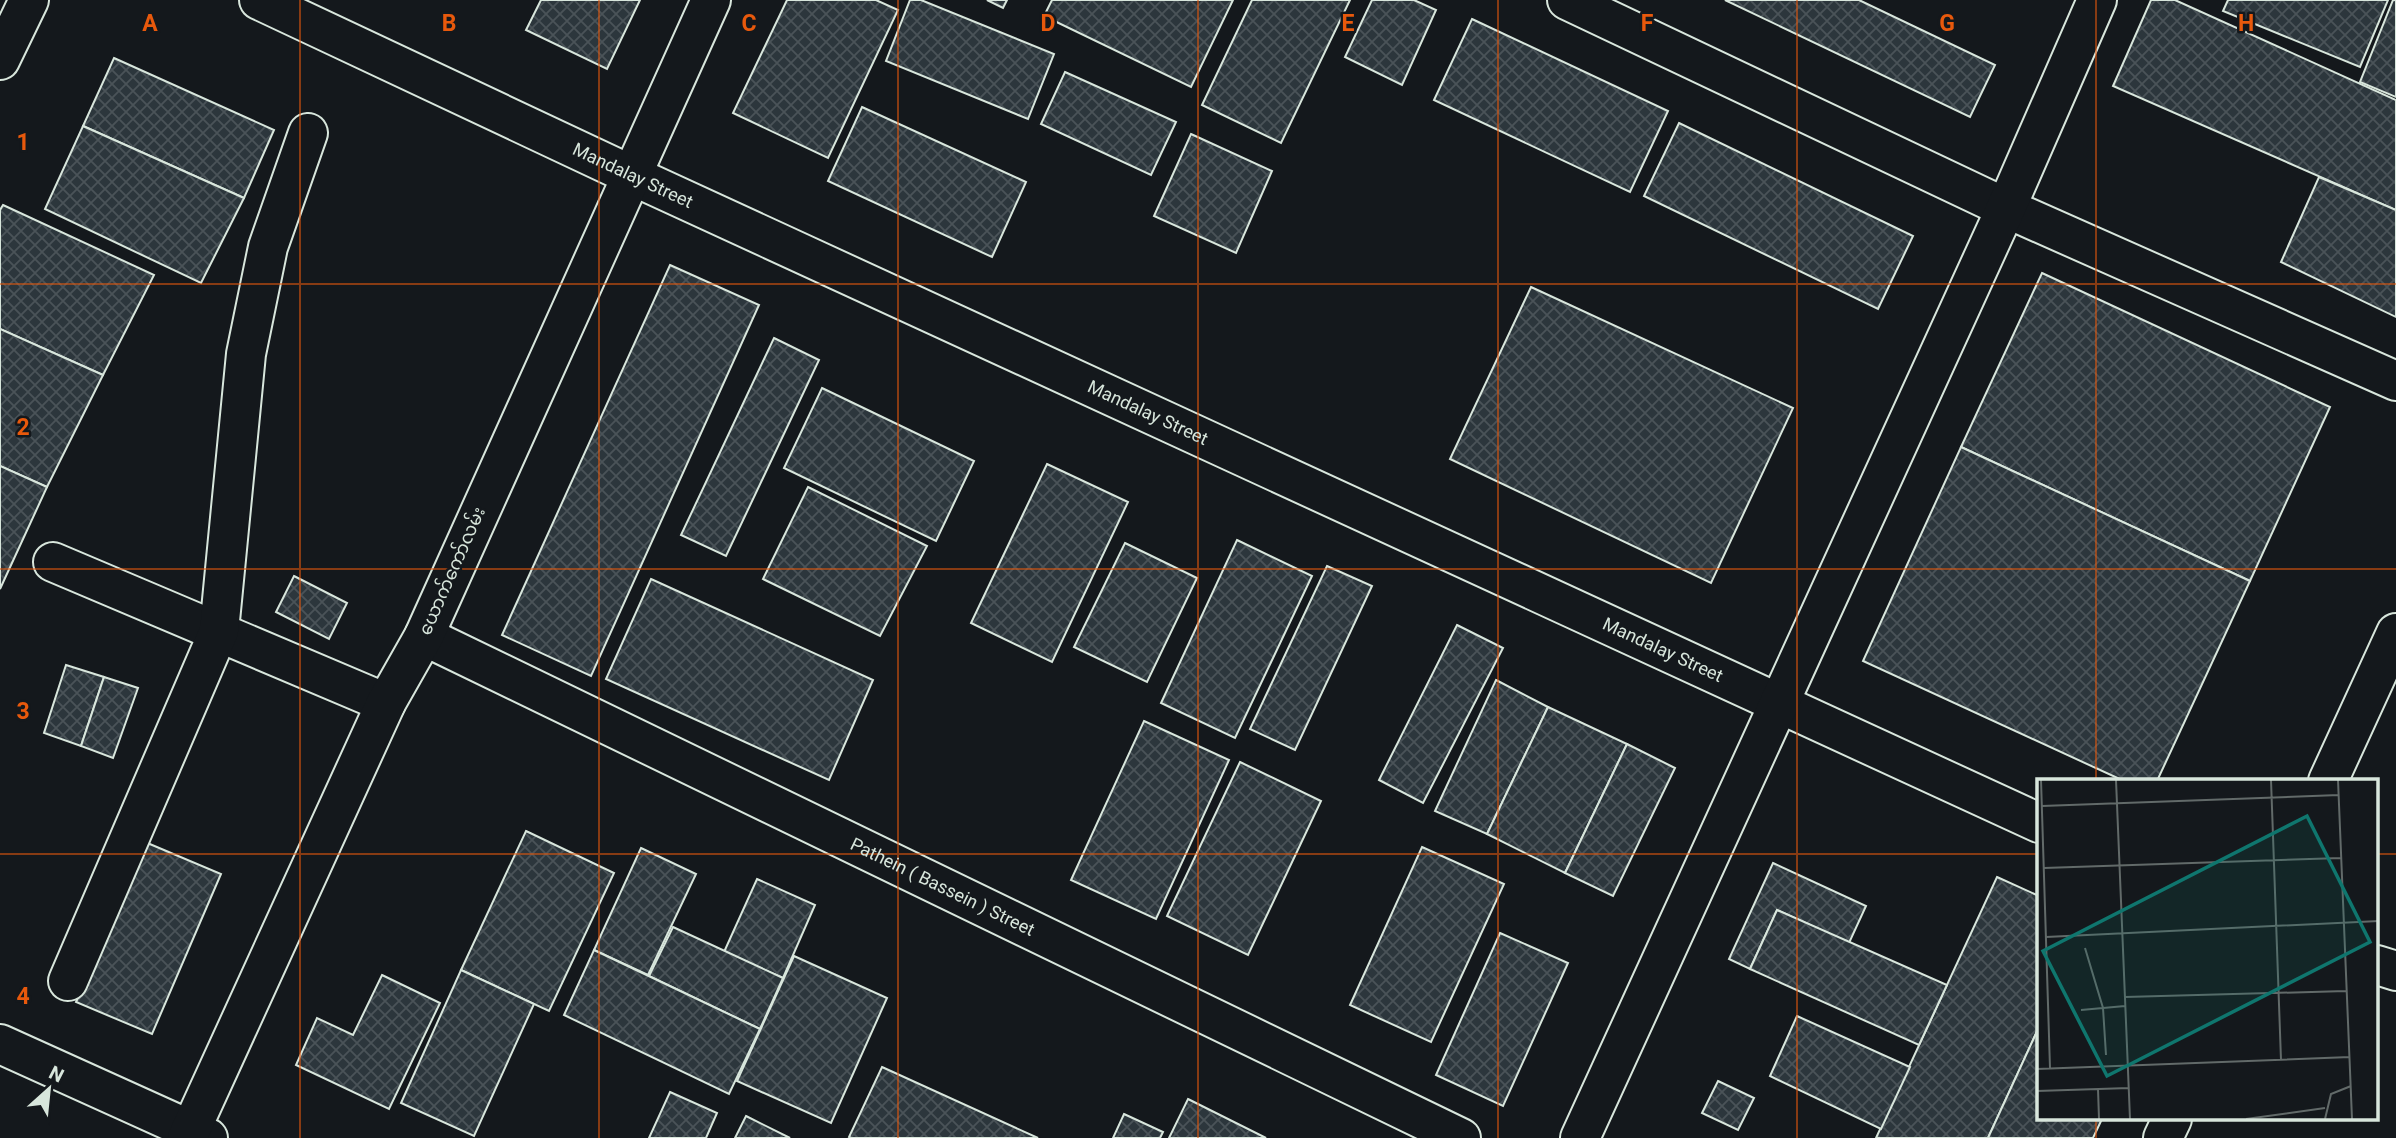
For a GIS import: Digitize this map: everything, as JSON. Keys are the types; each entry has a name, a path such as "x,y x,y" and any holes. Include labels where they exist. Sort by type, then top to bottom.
{"street":[{"path":"0,60 29,0"},
{"name":"Mandalay Street","path":"259,0 631,175 2037,822"},
{"name":"ယောက်ကော်လမ်း","path":"195,1135 386,703 424,636 710,0"},
{"path":"1567,0 2006,208 2396,381"},
{"path":"1580,1138 2006,208 2097,0"},
{"path":"68,981 219,631 246,354 268,247 308,133"},
{"path":"53,562 386,703"},
{"path":"2329,779 2396,633"},
{"name":"Pathein ( Bassein ) Street","path":"424,636 1461,1138"},
{"path":"2378,965 2396,971"},
{"path":"0,1044 195,1135"},
{"path":"2163,1138 2172,1120"}],"building":[{"path":"541,0 640,0 607,69 526,30"},
{"path":"787,0 876,0 898,10 828,158 733,113"},
{"path":"910,0 921,0 1054,54 1028,119 886,61"},
{"path":"987,0 1007,0 1003,8"},
{"path":"1052,0 1233,0 1191,87 1044,16"},
{"path":"1252,0 1350,0 1281,143 1202,105"},
{"path":"1372,0 1414,0 1436,10 1402,85 1345,57"},
{"path":"1725,0 1859,0 1995,65 1970,117"},
{"path":"2151,0 2175,0 2396,100 2396,210 2113,86"},
{"path":"2228,0 2388,0 2360,67 2223,11"},
{"path":"2393,0 2396,0 2396,97 2360,82"},
{"path":"1472,19 1668,111 1630,192 1434,100"},
{"path":"114,58 274,130 244,198 83,126"},
{"path":"1065,72 1176,122 1151,175 1041,124"},
{"path":"862,107 1026,182 992,257 828,181"},
{"path":"1679,123 1913,236 1878,309 1644,196"},
{"path":"83,126 244,198 201,283 45,209"},
{"path":"1191,134 1272,171 1236,253 1154,216"},
{"path":"2319,177 2396,210 2396,317 2281,262"},
{"path":"3,205 154,275 103,375 0,329 0,210"},
{"path":"670,265 759,305 591,676 502,635"},
{"path":"2042,273 2330,407 2250,581 1961,447"},
{"path":"1531,287 1793,408 1711,583 1450,459"},
{"path":"0,329 103,375 47,487 0,466"},
{"path":"774,338 819,360 726,556 681,535"},
{"path":"822,388 974,461 936,541 784,468"},
{"path":"1961,447 2250,581 2158,779 2120,779 1863,661"},
{"path":"1047,464 1128,502 1052,662 971,623"},
{"path":"0,466 47,487 0,589"},
{"path":"808,487 927,546 880,636 763,579"},
{"path":"1237,540 1312,576 1235,738 1161,703"},
{"path":"1125,543 1197,578 1147,682 1074,647"},
{"path":"1327,566 1372,586 1295,750 1250,729"},
{"path":"294,576 347,603 329,639 276,612"},
{"path":"651,579 873,680 829,780 606,679"},
{"path":"1457,625 1503,648 1423,803 1379,780"},
{"path":"66,665 104,677 81,746 44,733"},
{"path":"104,677 138,688 113,758 81,746"},
{"path":"1496,680 1548,707 1487,834 1435,811"},
{"path":"1548,707 1627,744 1565,873 1487,834"},
{"path":"1144,721 1229,760 1156,919 1071,880"},
{"path":"1627,744 1675,768 1613,896 1565,873"},
{"path":"1240,762 1321,801 1248,955 1167,916"},
{"path":"526,831 614,873 549,1011 461,970"},
{"path":"145,842 221,874 152,1034 76,1002"},
{"path":"1422,847 1504,884 1431,1042 1350,1005"},
{"path":"641,848 696,874 648,975 594,950"},
{"path":"1773,863 1866,906 1849,943 1777,910 1750,969 1729,959"},
{"path":"1997,877 2037,895 2037,1031 1988,1138 1876,1138"},
{"path":"757,879 815,905 783,978 724,952"},
{"path":"1777,910 1947,985 1919,1045 1750,969"},
{"path":"673,927 783,978 760,1029 649,976"},
{"path":"1500,933 1568,963 1503,1106 1436,1075"},
{"path":"594,950 760,1029 729,1094 564,1015"},
{"path":"794,956 887,998 831,1123 737,1081"},
{"path":"461,970 534,1004 474,1136 401,1103"},
{"path":"382,975 440,1003 389,1109 296,1065 317,1018 353,1035"},
{"path":"1797,1016 1910,1067 1881,1129 1770,1076"},
{"path":"2037,1031 2037,1120 2102,1120 2093,1138 1988,1138"},
{"path":"882,1067 1038,1138 851,1138 849,1137"},
{"path":"1718,1081 1754,1098 1738,1130 1702,1113"},
{"path":"670,1092 717,1113 706,1138 649,1138"},
{"path":"1188,1099 1266,1138 1169,1138"},
{"path":"1124,1114 1163,1132 1160,1138 1113,1138"},
{"path":"746,1116 790,1138 735,1138"}]}
